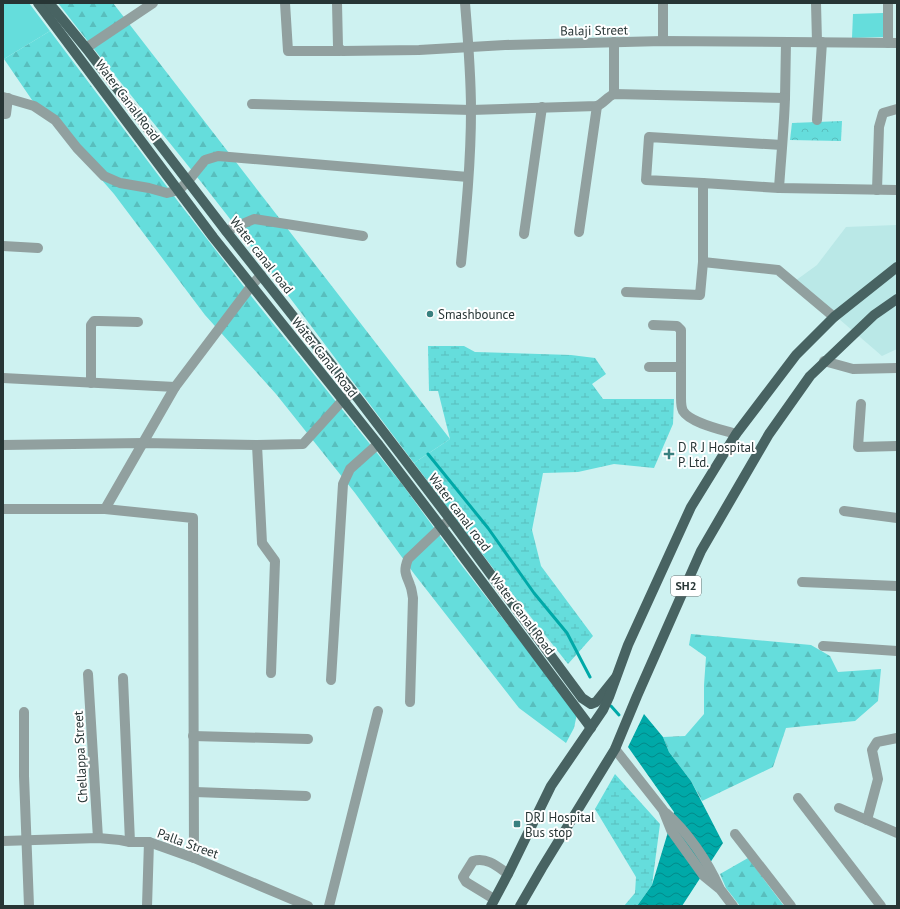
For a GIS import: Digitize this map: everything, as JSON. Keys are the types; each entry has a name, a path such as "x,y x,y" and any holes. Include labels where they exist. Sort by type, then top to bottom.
{"main road":[{"name":"Water Canal Road","path":"38,3 252,285 441,526 591,728"},
{"name":"Water canal road","path":"53,4 226,231 353,392 450,519 582,698 591,704 596,702 616,677"},
{"name":"SH2","path":"492,903 508,874 551,786 603,710 628,645 691,507 736,434 796,355 834,317 897,267"},
{"name":"SH2","path":"520,906 615,749 701,551 769,434 810,376 874,315 897,299"}],"street":[{"path":"86,48 153,3"},
{"path":"285,3 288,51 340,50 338,47 336,3"},
{"path":"461,263 468,177 471,110 466,3"},
{"path":"663,3 663,41"},
{"path":"816,3 820,42 817,120"},
{"path":"888,3 893,43"},
{"name":"Balaji Street","path":"340,50 372,51 663,41 893,43"},
{"path":"614,42 614,94"},
{"path":"779,188 784,129 786,42"},
{"path":"252,104 471,110 597,106 605,102 609,96 614,94 785,98"},
{"path":"3,114 6,114 6,98 34,106 55,120 77,148 104,176 120,184 149,188 167,193 179,190 205,160 218,156 468,177"},
{"path":"579,232 597,106"},
{"path":"524,234 542,107"},
{"path":"877,190 879,126 883,114 897,109"},
{"path":"782,145 650,137 646,180 779,188 897,190"},
{"path":"626,292 700,295 703,262 702,183"},
{"path":"226,231 254,219 363,236"},
{"path":"3,246 38,248"},
{"path":"703,262 778,270 834,317"},
{"path":"105,509 175,387 261,275"},
{"path":"90,383 91,325 94,321 138,322"},
{"path":"653,325 677,326 681,330 681,402 683,412 695,420 736,434"},
{"path":"824,362 853,369 897,368"},
{"path":"649,367 681,367"},
{"path":"3,378 175,387"},
{"path":"3,445 143,443 257,445 303,444 343,400 353,392"},
{"path":"861,404 858,447 897,446"},
{"path":"331,680 343,484 350,469 378,444"},
{"path":"257,445 262,543 274,561 271,673"},
{"path":"3,509 105,509 193,518 194,858"},
{"path":"844,511 897,518"},
{"path":"410,702 413,598 411,586 406,576 405,567 408,559 450,519"},
{"path":"802,582 897,586"},
{"path":"823,646 897,650"},
{"name":"Chellappa Street","path":"88,674 98,838"},
{"path":"123,678 130,842"},
{"path":"329,906 378,711"},
{"path":"24,712 24,776 29,906"},
{"path":"193,736 308,739"},
{"path":"867,820 878,779 872,750 877,742 897,738"},
{"path":"615,749 663,810 708,874 733,906"},
{"path":"194,792 306,796"},
{"path":"798,798 881,906"},
{"path":"839,808 897,833"},
{"path":"735,834 791,906"},
{"name":"Palla Street","path":"3,841 98,838 130,842 149,842 194,858 308,906"},
{"path":"147,906 149,842"},
{"path":"492,903 466,882 463,877 466,871 473,861 480,859 487,860 508,874"}],"shaded area":[{"path":"897,202 897,349 882,356 795,281 817,265 846,227 896,225"}],"green space":[{"path":"3,3 29,3 50,31 4,59 3,57"},
{"path":"58,3 113,3 450,439 414,463 227,215"},
{"path":"883,13 883,37 852,38 853,14"},
{"path":"50,31 180,204 259,306 402,484 459,562 577,714 574,728 566,743 519,708 415,575 355,493 276,394 205,315 114,194 32,100 4,59"},
{"path":"842,121 841,141 790,140 792,123"},
{"path":"428,346 464,346 475,352 571,355 595,358 606,374 592,384 603,399 674,399 673,424 654,468 614,464 578,472 543,473 532,530 541,566 593,636 568,664 511,592 414,463 450,439 438,391 429,391"},
{"path":"691,634 811,645 830,656 838,672 881,669 878,701 855,721 786,728 773,767 702,801 691,781 669,752 663,737 685,736 704,714 706,657 689,645"},
{"path":"615,774 660,824 652,885 637,906 624,906 635,893 636,877 595,809"},
{"path":"748,858 784,906 740,906 726,888 720,874"}],"water":[{"path":"644,714 663,737 669,752 691,781 723,843 682,906 637,906 652,885 674,812 628,747"}],"waterway":[{"path":"428,454 488,528 534,593 567,633 590,677"},
{"path":"611,706 619,715"}],"place":[{"name":"Smashbounce","path":"430,314"},
{"name":"D R J Hospital P. Ltd.","path":"669,454"},
{"name":"DRJ Hospital Bus stop","path":"517,824"}]}
